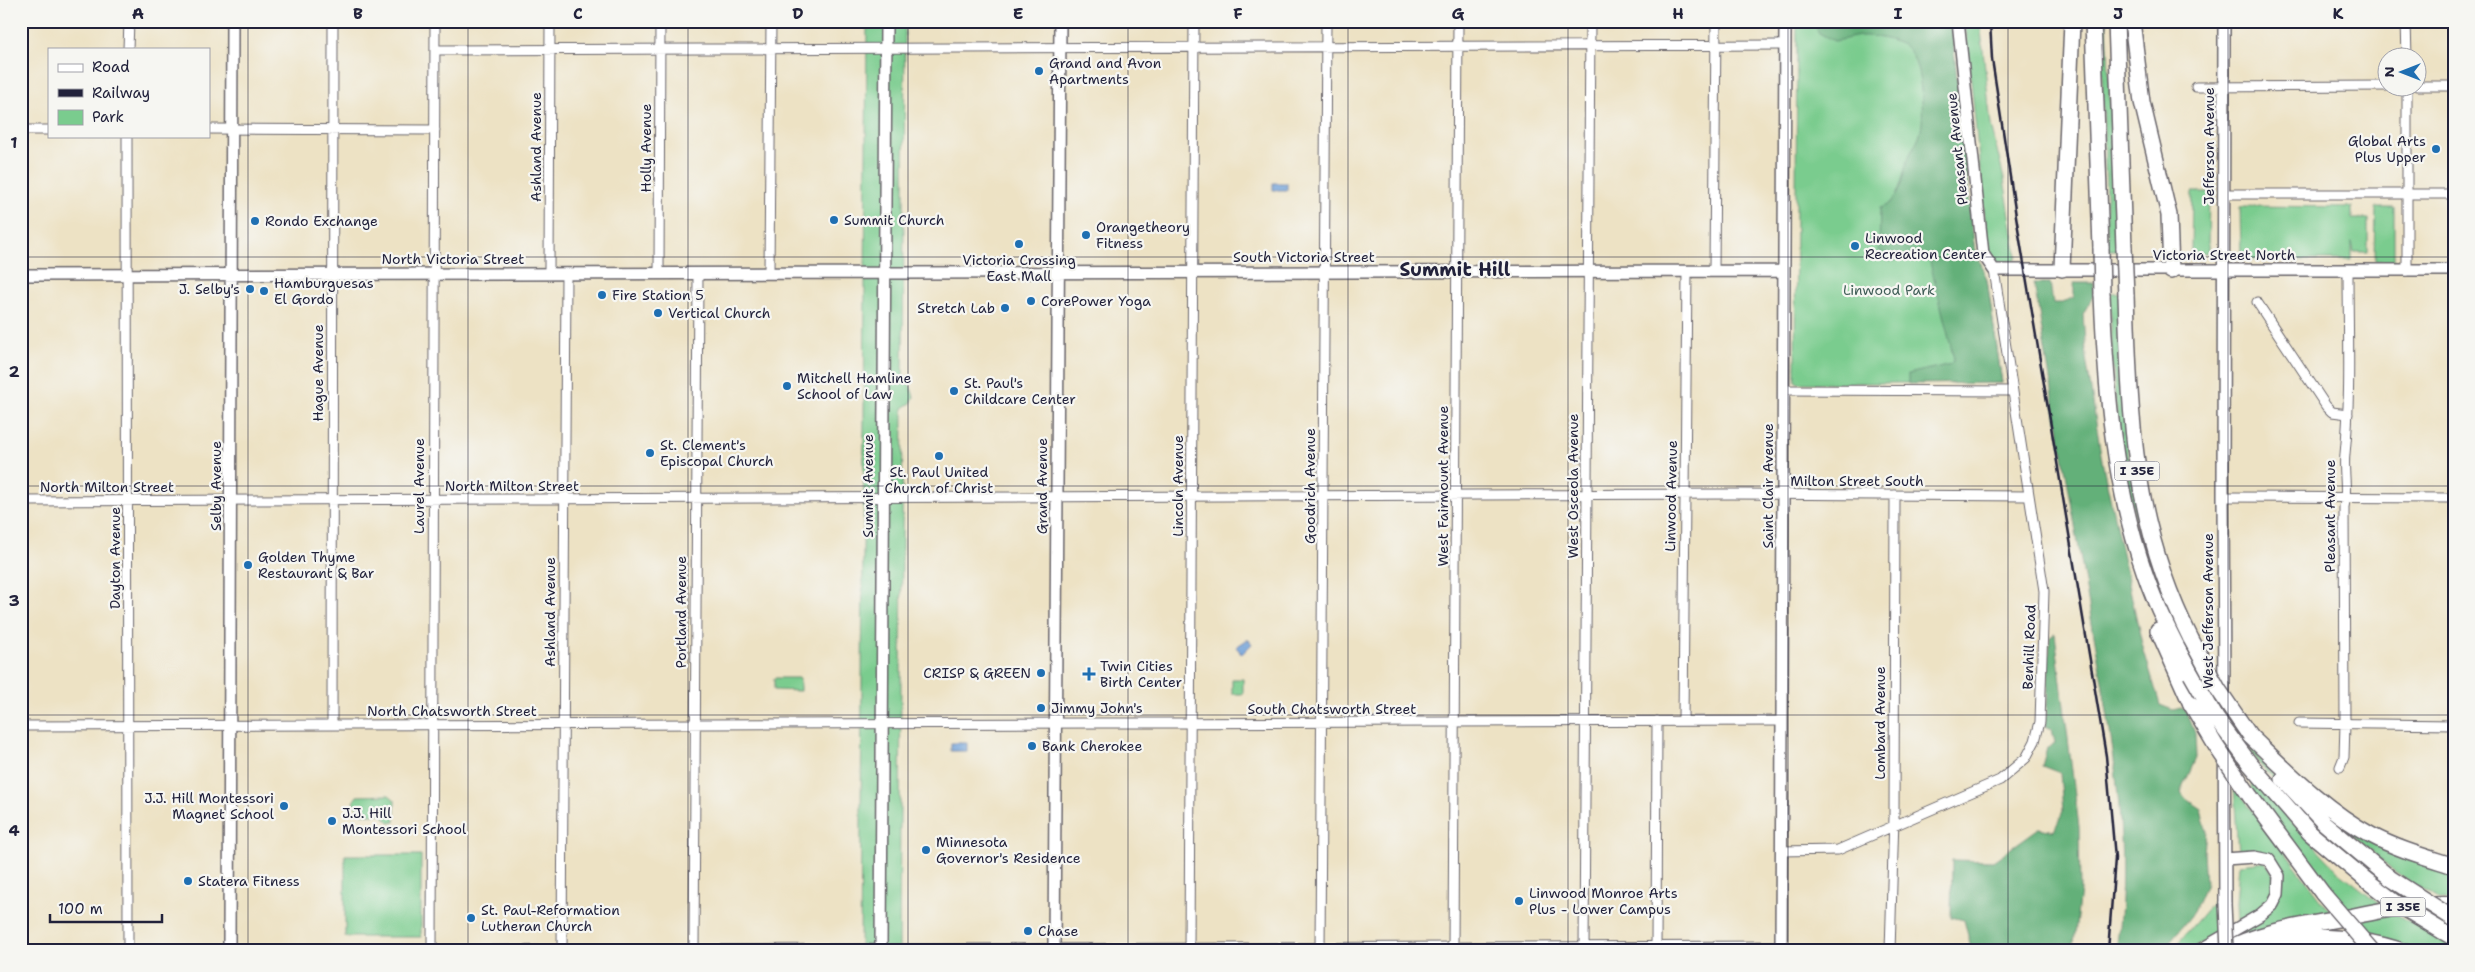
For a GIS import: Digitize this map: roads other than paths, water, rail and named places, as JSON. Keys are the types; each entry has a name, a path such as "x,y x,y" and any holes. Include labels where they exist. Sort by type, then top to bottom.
{"highway":[{"path":"2062,269 2072,21"},
{"name":"I 35E","path":"2093,21 2105,376 2112,439 2120,488 2137,551 2159,610 2191,674 2216,718 2250,764 2310,832 2366,880 2400,905 2448,934"},
{"name":"I 35E","path":"2116,21 2130,410 2140,487 2161,567 2191,639 2218,689 2250,736 2288,786 2323,822 2390,878 2454,919"},
{"path":"2132,21 2142,102 2169,215 2172,239 2171,271"},
{"path":"2137,551 2147,599 2166,652 2191,704 2216,746 2250,796 2323,894 2372,951"},
{"path":"2250,736 2312,794 2350,823 2393,846 2454,866"},
{"path":"2223,951 2261,935 2284,929 2388,909 2454,904"},
{"path":"2251,951 2283,941 2318,937 2356,939 2403,951"}],"street":[{"path":"128,48 129,21"},
{"name":"Selby Avenue","path":"229,951 232,21"},
{"name":"Hague Avenue","path":"332,724 333,21"},
{"name":"Laurel Avenue","path":"432,951 431,724 435,21"},
{"name":"Ashland Avenue","path":"549,274 550,21"},
{"name":"Holly Avenue","path":"659,274 660,21"},
{"path":"769,273 771,21"},
{"name":"Summit Avenue","path":"881,949 886,21"},
{"name":"Grand Avenue","path":"1054,949 1060,21"},
{"name":"Lincoln Avenue","path":"1189,949 1194,21"},
{"name":"Goodrich Avenue","path":"1320,949 1323,722 1326,21"},
{"name":"West Fairmount Avenue","path":"1453,949 1457,497 1458,21"},
{"name":"West Osceola Avenue","path":"1584,949 1590,21"},
{"path":"1714,271 1716,21"},
{"name":"Saint Clair Avenue","path":"1781,948 1785,21"},
{"name":"Pleasant Avenue","path":"1958,21 1983,254 1994,270"},
{"name":"Jefferson Avenue","path":"2223,270 2224,21"},
{"path":"2406,21 2407,48"},
{"path":"435,50 771,47 1785,45"},
{"path":"2196,86 2378,86"},
{"path":"2428,86 2454,86"},
{"path":"2407,98 2407,271"},
{"path":"210,129 435,130"},
{"path":"21,130 48,130"},
{"name":"Dayton Avenue","path":"127,138 126,275 129,501 128,951"},
{"path":"2224,194 2454,194"},
{"name":"Victoria Street North","path":"1994,270 2454,270"},
{"name":"Benhill Road","path":"1781,851 1838,850 1893,828 2000,780 2026,758 2035,741 2040,722 2044,591 1994,270"},
{"name":"West Jefferson Avenue","path":"2223,270 2222,497 2226,951"},
{"name":"Linwood Avenue","path":"1682,721 1687,271"},
{"name":"South Victoria Street","path":"884,273 1784,271"},
{"name":"Pleasant Avenue","path":"2340,768 2344,757 2344,507 2346,498 2344,455 2348,414 2348,271"},
{"name":"Ashland Avenue","path":"562,950 566,273"},
{"name":"North Victoria Street","path":"21,275 884,273"},
{"name":"Portland Avenue","path":"694,950 698,274"},
{"path":"2257,302 2326,406 2332,412 2348,414"},
{"path":"1784,390 2013,391"},
{"name":"Milton Street South","path":"1323,497 1782,494 2029,496"},
{"name":"Lombard Avenue","path":"1890,951 1893,828 1895,495"},
{"name":"North Milton Street","path":"21,501 1323,497"},
{"path":"2222,497 2454,498"},
{"path":"1656,949 1658,721"},
{"name":"South Chatsworth Street","path":"882,724 1781,721"},
{"path":"2299,723 2454,725"},
{"name":"North Chatsworth Street","path":"21,726 882,724"},
{"path":"2198,951 2269,909 2278,894 2279,876 2269,860 2254,857 2225,859"},
{"path":"326,951 1781,948"}],"water":[{"path":"1273,183 1287,183 1287,190 1273,190"},
{"path":"1248,639 1252,644 1242,654 1236,647"},
{"path":"951,743 967,743 967,751 951,751"}],"railway":[{"path":"1990,21 1992,59 2016,216 2106,756 2115,858 2108,951"}],"place":[{"name":"Grand and Avon Apartments","path":"1039,71"},
{"name":"Global Arts Plus Upper","path":"2436,149"},
{"name":"Summit Church","path":"834,220"},
{"name":"Rondo Exchange","path":"255,221"},
{"name":"Orangetheory Fitness","path":"1086,235"},
{"name":"Victoria Crossing East Mall","path":"1019,244"},
{"name":"Linwood Recreation Center","path":"1855,246"},
{"name":"J. Selby's","path":"250,289"},
{"name":"Hamburguesas El Gordo","path":"264,291"},
{"name":"Fire Station 5","path":"602,295"},
{"name":"CorePower Yoga","path":"1031,301"},
{"name":"Stretch Lab","path":"1005,308"},
{"name":"Vertical Church","path":"658,313"},
{"name":"Mitchell Hamline School of Law","path":"787,386"},
{"name":"St. Paul's Childcare Center","path":"954,391"},
{"name":"St. Clement's Episcopal Church","path":"650,453"},
{"name":"St. Paul United Church of Christ","path":"939,456"},
{"name":"Golden Thyme Restaurant & Bar","path":"248,565"},
{"name":"CRISP & GREEN","path":"1041,673"},
{"name":"Twin Cities Birth Center","path":"1089,674"},
{"name":"Jimmy John's","path":"1041,708"},
{"name":"Bank Cherokee","path":"1032,746"},
{"name":"J.J. Hill Montessori Magnet School","path":"284,806"},
{"name":"J.J. Hill Montessori School","path":"332,821"},
{"name":"Minnesota Governor's Residence","path":"926,850"},
{"name":"Statera Fitness","path":"188,881"},
{"name":"Linwood Monroe Arts Plus - Lower Campus","path":"1519,901"},
{"name":"St. Paul-Reformation Lutheran Church","path":"471,918"},
{"name":"Chase","path":"1028,931"}],"district":[{"name":"Summit Hill","path":"1455,269"}],"park label":[{"name":"Linwood Park","path":"1889,290"}]}
